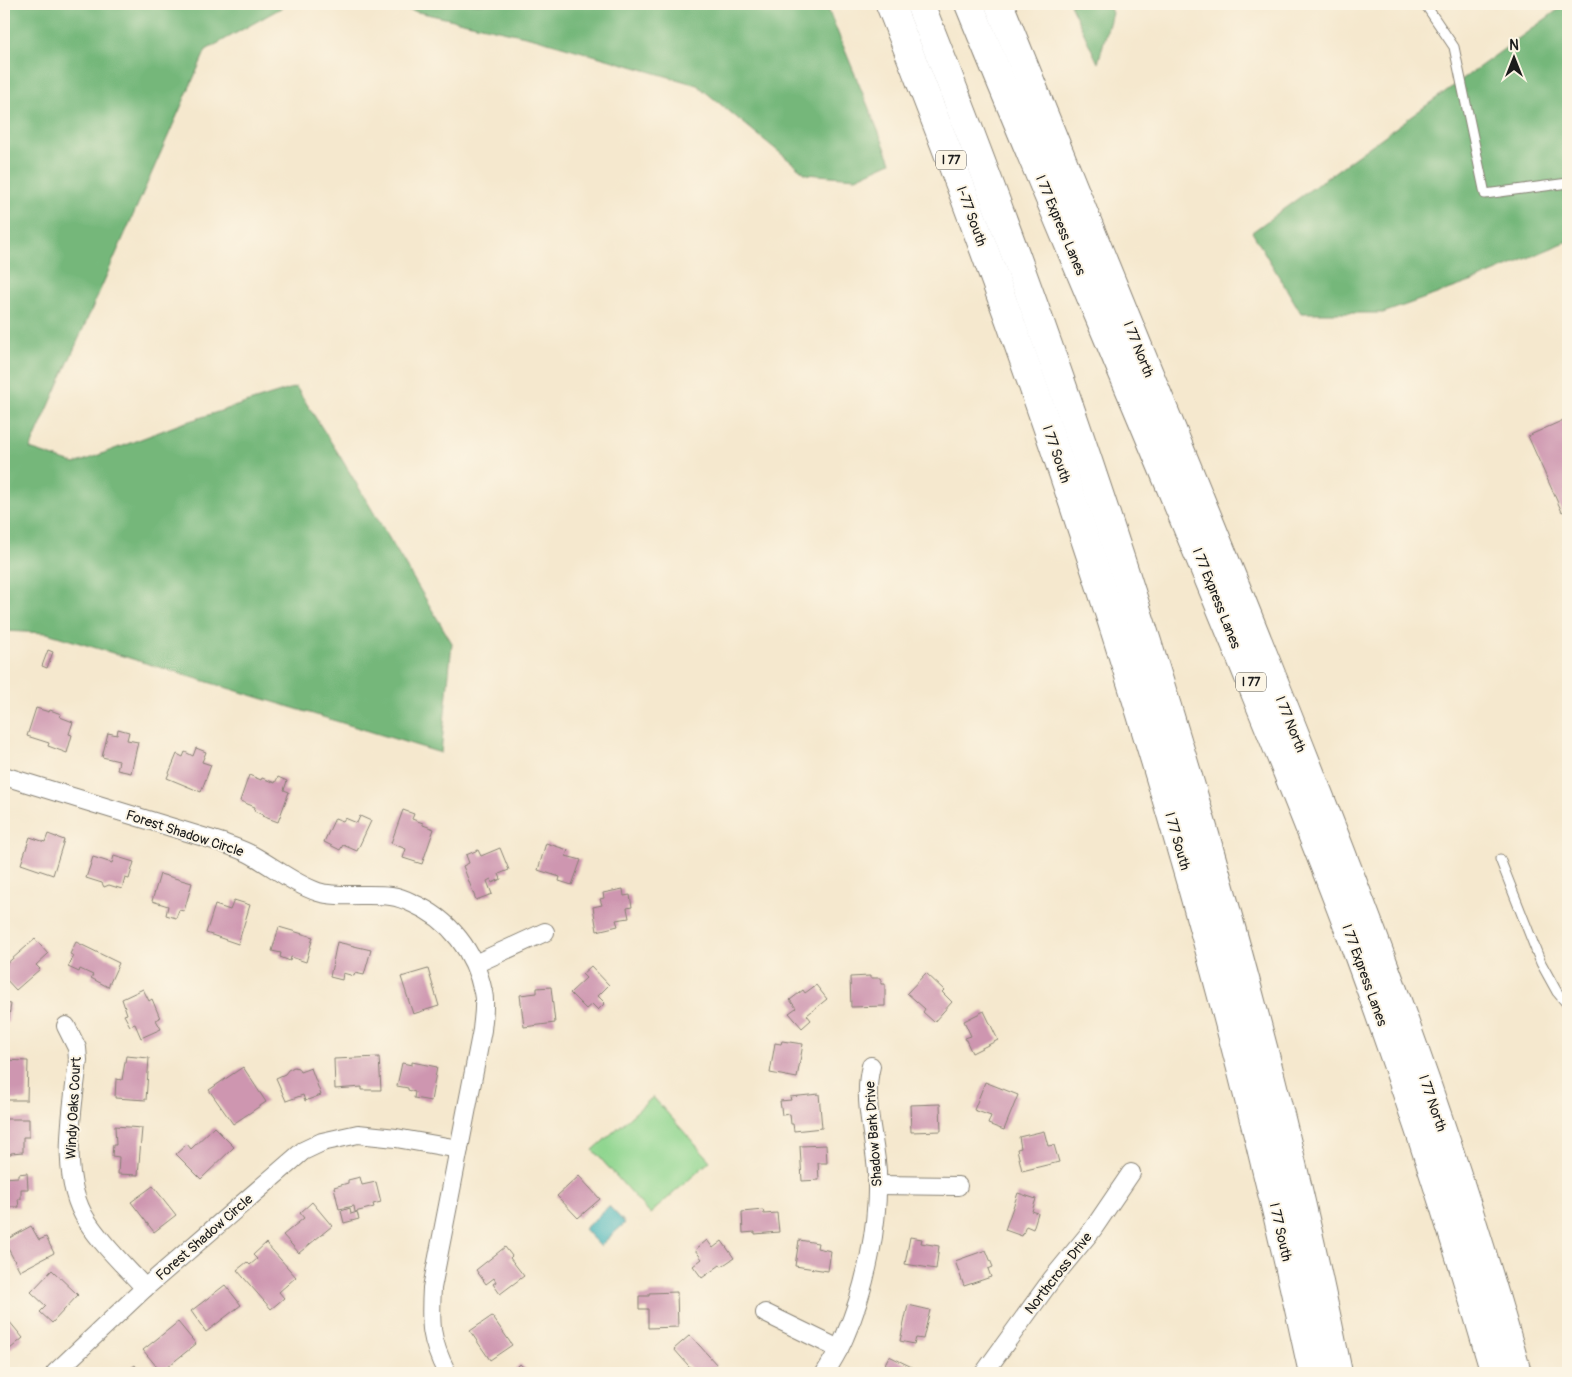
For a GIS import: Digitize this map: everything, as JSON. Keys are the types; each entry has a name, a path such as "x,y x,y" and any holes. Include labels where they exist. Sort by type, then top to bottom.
{"highway":[{"name":"I-77 South","path":"890,4 925,90 1010,318"},
{"name":"I 77","path":"920,4 1035,308 1075,423 1114,538 1186,770 1282,1122 1338,1373"},
{"name":"I 77 Express Lanes","path":"969,4 1010,106 1197,548 1335,893 1414,1114 1470,1285 1495,1373"},
{"name":"I 77 North","path":"999,4 1312,775 1374,936 1411,1038 1460,1185 1518,1373"},
{"path":"950,80 1010,318"},
{"name":"I 77 South","path":"1010,318 1108,609 1194,894 1256,1129 1313,1373"}],"street":[{"name":"Forest Shadow Circle","path":"4,776 223,843 251,854 289,878 319,892 393,896 406,900 429,912 452,930 465,947 475,964 484,994 484,1009 482,1030 432,1288 430,1323 433,1340 447,1373"},
{"path":"475,964 545,932"},
{"name":"Windy Oaks Court","path":"66,1026 77,1048 78,1060 70,1161 77,1202 96,1233 145,1288"},
{"name":"Shadow Bark Drive","path":"825,1373 839,1348 852,1318 868,1265 877,1185 868,1090 871,1066"},
{"name":"Forest Shadow Circle","path":"55,1373 145,1288 303,1151 322,1142 358,1134 396,1138 459,1149"},
{"name":"Northcross Drive","path":"984,1373 1052,1279 1093,1229 1130,1173"},
{"path":"877,1185 958,1186"},
{"path":"765,1313 839,1348"}],"lane":[{"path":"1425,4 1454,47 1485,194 1568,183"},
{"path":"1500,859 1541,962 1557,992 1568,1005"}],"green space":[{"path":"4,4 288,4 206,50 30,449 75,464 180,424 296,387 338,453 452,643 441,753 47,633 4,631"},
{"path":"382,4 826,4 891,162 856,178 806,174 697,85 534,38"},
{"path":"1070,4 1108,4 1112,13 1098,63"},
{"path":"1568,4 1568,241 1476,280 1383,313 1301,313 1252,232"},
{"path":"653,1097 710,1161 650,1214 593,1150"}],"water":[{"path":"609,1206 625,1223 600,1246 584,1229"}],"building":[{"path":"1568,418 1568,509 1562,512 1528,436"},
{"path":"48,650 53,652 47,668 42,666"},
{"path":"36,708 61,714 60,717 73,722 69,734 72,735 67,753 48,746 49,743 27,736"},
{"path":"118,729 129,732 127,740 138,742 131,773 117,770 119,761 102,757 108,733 117,735"},
{"path":"196,748 206,752 202,762 211,765 201,792 167,778 177,754 183,757 185,752 193,756"},
{"path":"249,775 275,783 278,777 287,781 284,790 289,792 278,822 262,816 254,811 255,807 240,801"},
{"path":"403,810 414,814 412,819 434,829 422,864 403,858 406,849 391,843"},
{"path":"360,816 371,821 357,851 343,845 340,850 324,842 335,818 343,821 345,818 357,823"},
{"path":"48,834 64,840 53,875 21,864 30,837 45,842"},
{"path":"546,843 568,850 566,856 581,860 572,885 559,881 560,877 538,870"},
{"path":"500,848 509,870 499,874 501,879 492,883 491,879 487,881 492,894 476,900 463,866 469,863 466,855 478,850 481,856"},
{"path":"114,856 134,862 129,879 125,878 122,889 109,885 104,887 102,883 86,878 93,857 112,863"},
{"path":"160,874 192,883 184,911 179,910 176,918 166,915 168,906 152,901"},
{"path":"623,889 624,896 630,895 632,907 627,908 629,918 616,920 618,926 597,931 593,907 602,905 600,899 604,898 603,893"},
{"path":"234,900 250,905 238,944 206,933 215,905 230,910"},
{"path":"279,927 313,937 306,962 291,957 290,961 280,957 281,953 272,951"},
{"path":"35,939 48,954 36,965 40,969 16,990 4,977 4,966"},
{"path":"76,942 119,963 108,987 91,978 93,975 80,969 79,972 68,967 74,956 70,954"},
{"path":"337,942 371,950 364,975 355,973 354,976 343,973 342,980 330,977"},
{"path":"591,966 609,985 598,996 605,1003 598,1010 592,1004 586,1009 570,993 586,978 582,974"},
{"path":"428,969 439,1006 413,1014 401,977"},
{"path":"926,973 944,990 942,992 952,1002 934,1022 923,1012 925,1009 907,993"},
{"path":"870,976 870,978 881,978 881,984 885,984 885,1006 851,1007 850,977"},
{"path":"816,985 827,999 807,1015 811,1020 802,1028 789,1013 796,1008 790,1000 803,990 805,993"},
{"path":"551,987 555,1023 524,1027 520,995 537,993 537,988"},
{"path":"143,989 149,1001 152,999 160,1018 156,1020 161,1029 141,1038 135,1024 130,1026 124,1015 127,1014 122,999"},
{"path":"4,1003 11,1004 8,1023 4,1022"},
{"path":"984,1011 998,1040 972,1053 965,1038 971,1036 964,1021"},
{"path":"782,1041 803,1044 797,1078 770,1073 775,1043 781,1044"},
{"path":"126,1056 149,1058 146,1100 115,1098 116,1079 122,1080"},
{"path":"379,1057 381,1090 362,1090 362,1087 335,1089 334,1059"},
{"path":"4,1060 28,1061 27,1100 4,1100"},
{"path":"412,1062 437,1067 431,1101 414,1098 415,1092 408,1090 408,1088 397,1086 402,1063 412,1065"},
{"path":"243,1067 266,1102 233,1124 209,1090"},
{"path":"294,1067 298,1068 300,1072 311,1068 321,1095 305,1101 303,1095 286,1101 276,1078"},
{"path":"985,1082 1018,1095 1004,1130 988,1124 991,1116 974,1110"},
{"path":"819,1094 822,1128 794,1131 790,1114 782,1115 780,1101 791,1100 790,1097"},
{"path":"940,1104 941,1131 911,1132 910,1105"},
{"path":"4,1119 29,1119 29,1137 23,1137 23,1152 4,1155"},
{"path":"115,1126 142,1128 138,1175 118,1174 119,1157 112,1156 113,1145 116,1145"},
{"path":"214,1127 234,1147 201,1179 176,1154 187,1144 191,1149"},
{"path":"1044,1131 1048,1146 1054,1145 1059,1162 1022,1171 1017,1149 1021,1148 1019,1137"},
{"path":"826,1145 827,1163 818,1163 819,1180 802,1181 800,1146"},
{"path":"27,1173 28,1189 21,1189 21,1199 18,1199 19,1207 4,1207 4,1178 18,1177 18,1174"},
{"path":"579,1176 600,1199 578,1218 557,1196"},
{"path":"360,1177 362,1185 376,1182 381,1202 373,1204 374,1207 355,1212 354,1206 339,1209 334,1187 348,1183 348,1180"},
{"path":"153,1186 176,1215 154,1232 131,1202"},
{"path":"1018,1193 1036,1199 1032,1211 1038,1213 1033,1229 1026,1226 1022,1236 1005,1230"},
{"path":"312,1202 332,1226 299,1253 283,1235 304,1218 300,1213"},
{"path":"350,1208 351,1214 357,1212 359,1219 344,1223 341,1211"},
{"path":"763,1210 764,1214 777,1213 779,1232 743,1233 742,1212"},
{"path":"31,1226 39,1240 46,1237 54,1253 20,1271 4,1241"},
{"path":"910,1237 922,1239 921,1243 939,1246 936,1269 905,1264"},
{"path":"707,1240 713,1248 722,1241 734,1258 702,1278 693,1266 702,1259 695,1250"},
{"path":"799,1240 818,1243 817,1248 831,1251 828,1271 795,1266"},
{"path":"266,1243 296,1277 279,1292 284,1298 271,1309 237,1270 247,1262 250,1265 257,1259 253,1255"},
{"path":"505,1247 512,1256 510,1258 524,1276 500,1294 493,1284 496,1282 494,1278 486,1284 476,1270"},
{"path":"986,1250 993,1267 988,1269 991,1277 964,1286 955,1261"},
{"path":"52,1270 78,1295 52,1323 40,1312 46,1306 31,1292"},
{"path":"225,1285 241,1305 206,1332 191,1311"},
{"path":"677,1292 678,1327 648,1328 648,1309 639,1309 639,1296 649,1296 649,1293"},
{"path":"908,1305 930,1310 923,1339 916,1338 914,1344 900,1341"},
{"path":"4,1315 23,1338 4,1352"},
{"path":"492,1316 512,1345 490,1360 470,1331"},
{"path":"178,1322 196,1344 161,1372 143,1350"},
{"path":"690,1335 717,1365 707,1373 695,1373 674,1349"},
{"path":"889,1356 916,1369 914,1373 887,1373 890,1366 885,1364"},
{"path":"520,1364 530,1373 511,1373"},
{"path":"135,1365 141,1373 124,1373"},
{"path":"876,1368 887,1373 874,1373"}]}
